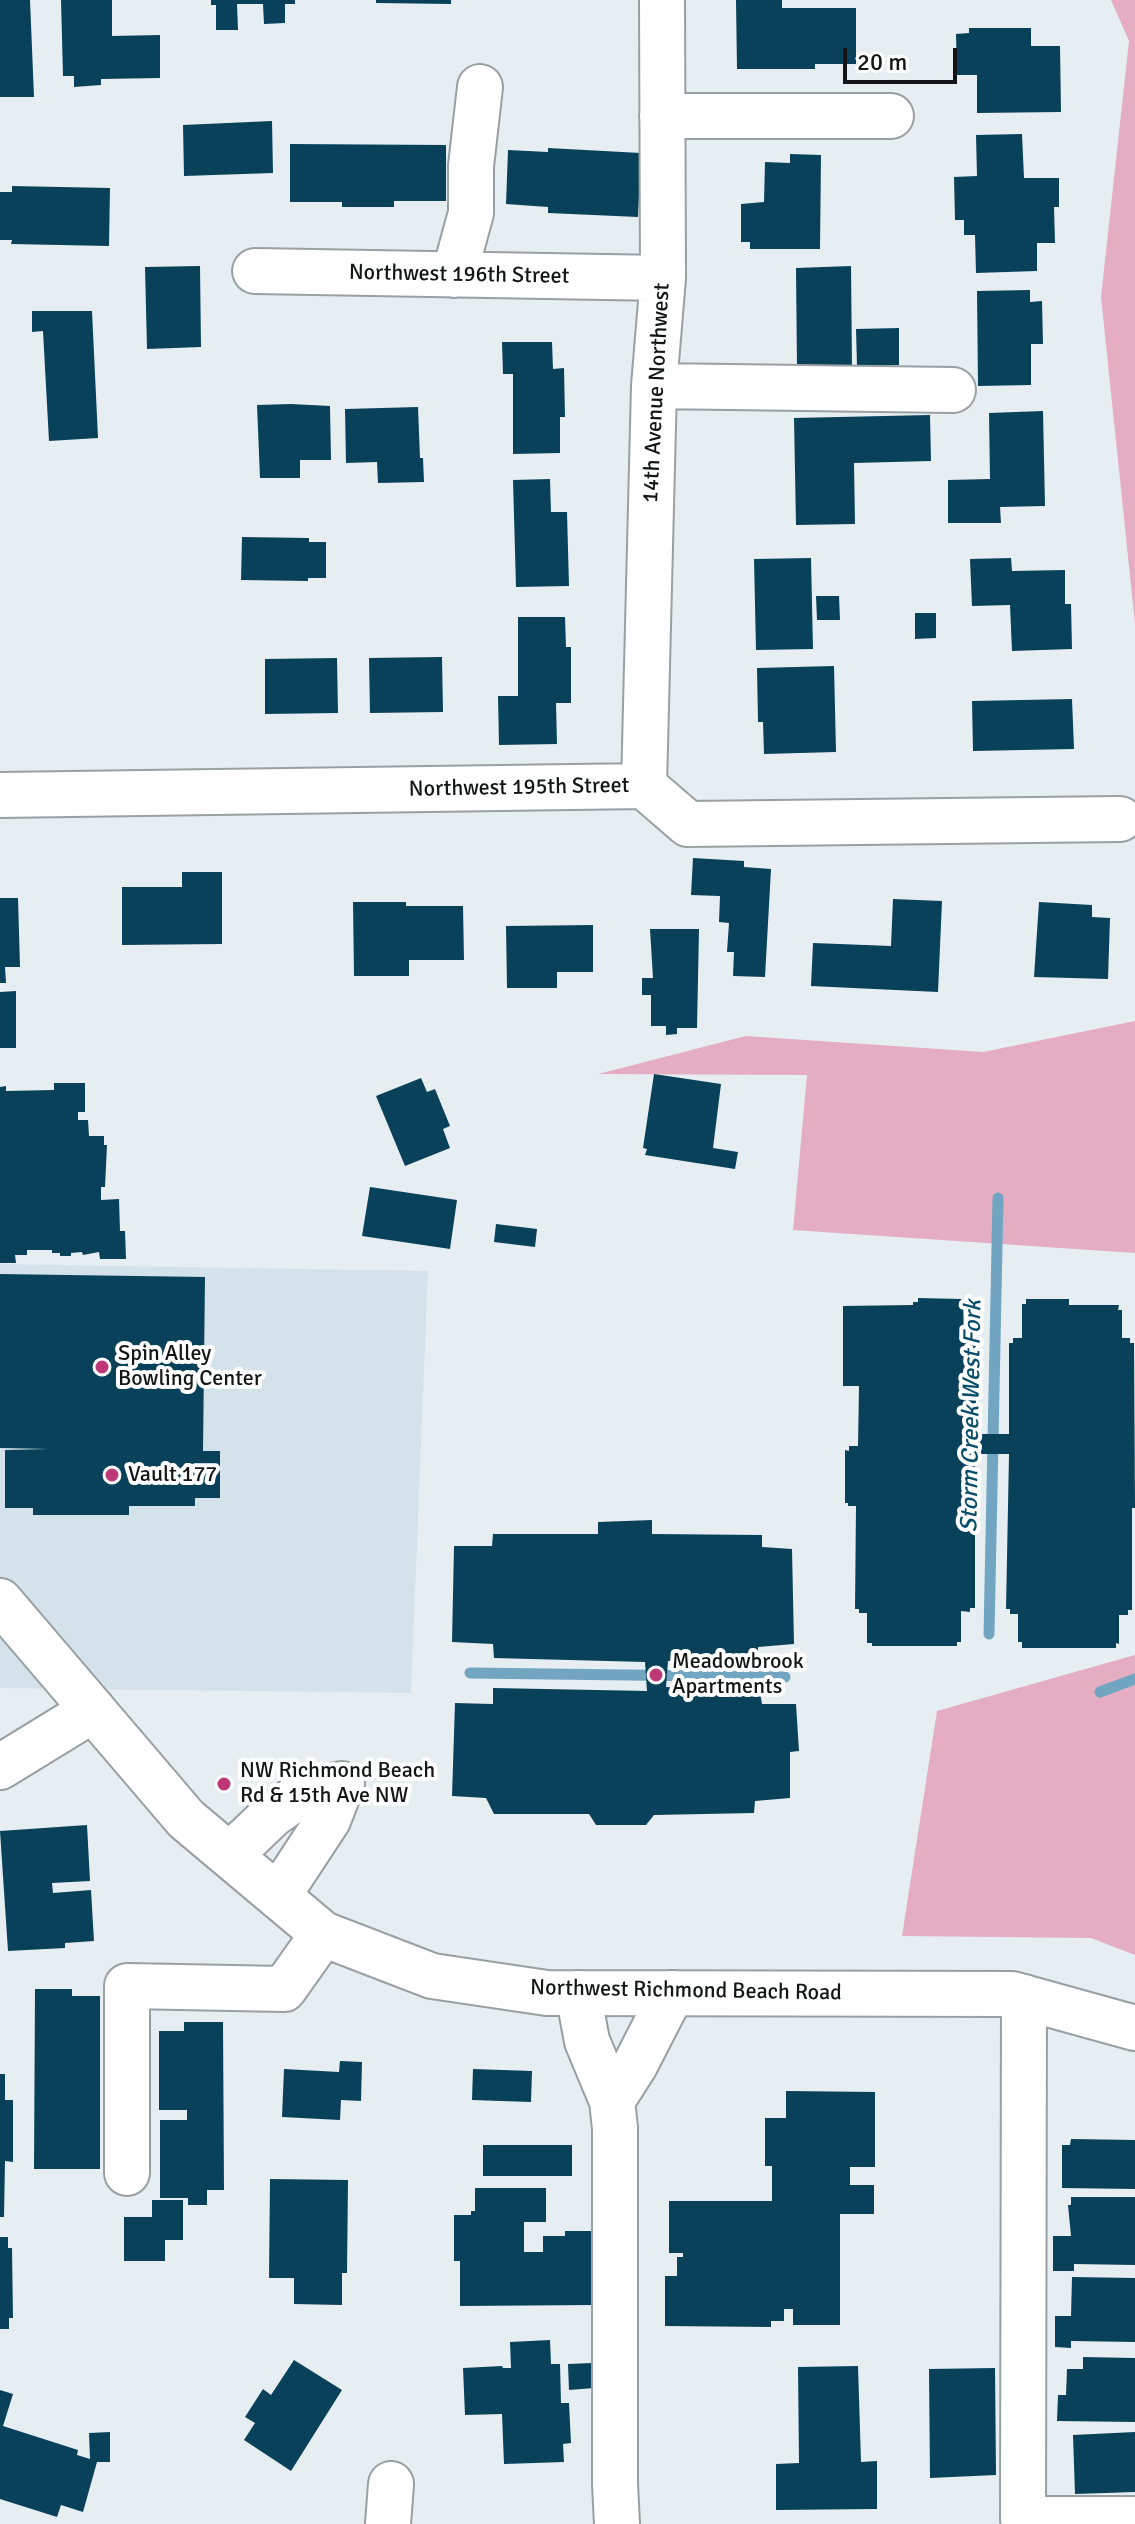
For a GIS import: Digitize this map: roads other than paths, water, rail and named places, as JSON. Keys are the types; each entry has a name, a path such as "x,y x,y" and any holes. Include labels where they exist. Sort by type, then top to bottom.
{"street":[{"name":"14th Avenue Northwest","path":"644,786 654,386 663,278 662,0"},
{"path":"454,275 471,213 471,166 480,87"},
{"path":"662,116 891,116"},
{"name":"Northwest 196th Street","path":"255,271 663,278"},
{"path":"654,386 953,390"},
{"name":"Northwest 195th Street","path":"0,795 644,786 688,824 1120,819"},
{"name":"Northwest Richmond Beach Road","path":"0,1601 186,1819 323,1934 432,1976 547,1993 997,1994 1024,1997 1135,2028"},
{"path":"0,1767 93,1710"},
{"path":"230,1855 272,1815 306,1791 342,1784 328,1820 278,1896"},
{"path":"127,2173 127,1986 284,1989 323,1934"},
{"path":"578,1993 587,2041 612,2101 615,2128 617,2524"},
{"path":"612,2101 635,2065 672,1993"},
{"path":"1024,1997 1023,2519 1135,2519"}],"waterway":[{"name":"Storm Creek West Fork","path":"989,1634 998,1198"},
{"path":"470,1673 785,1677"},
{"path":"1100,1692 1135,1679"}],"place":[{"name":"Spin Alley Bowling Center","path":"102,1367"},
{"name":"Vault 177","path":"112,1475"},
{"name":"Meadowbrook Apartments","path":"656,1675"},
{"name":"NW Richmond Beach Rd & 15th Ave NW","path":"224,1784"}]}
